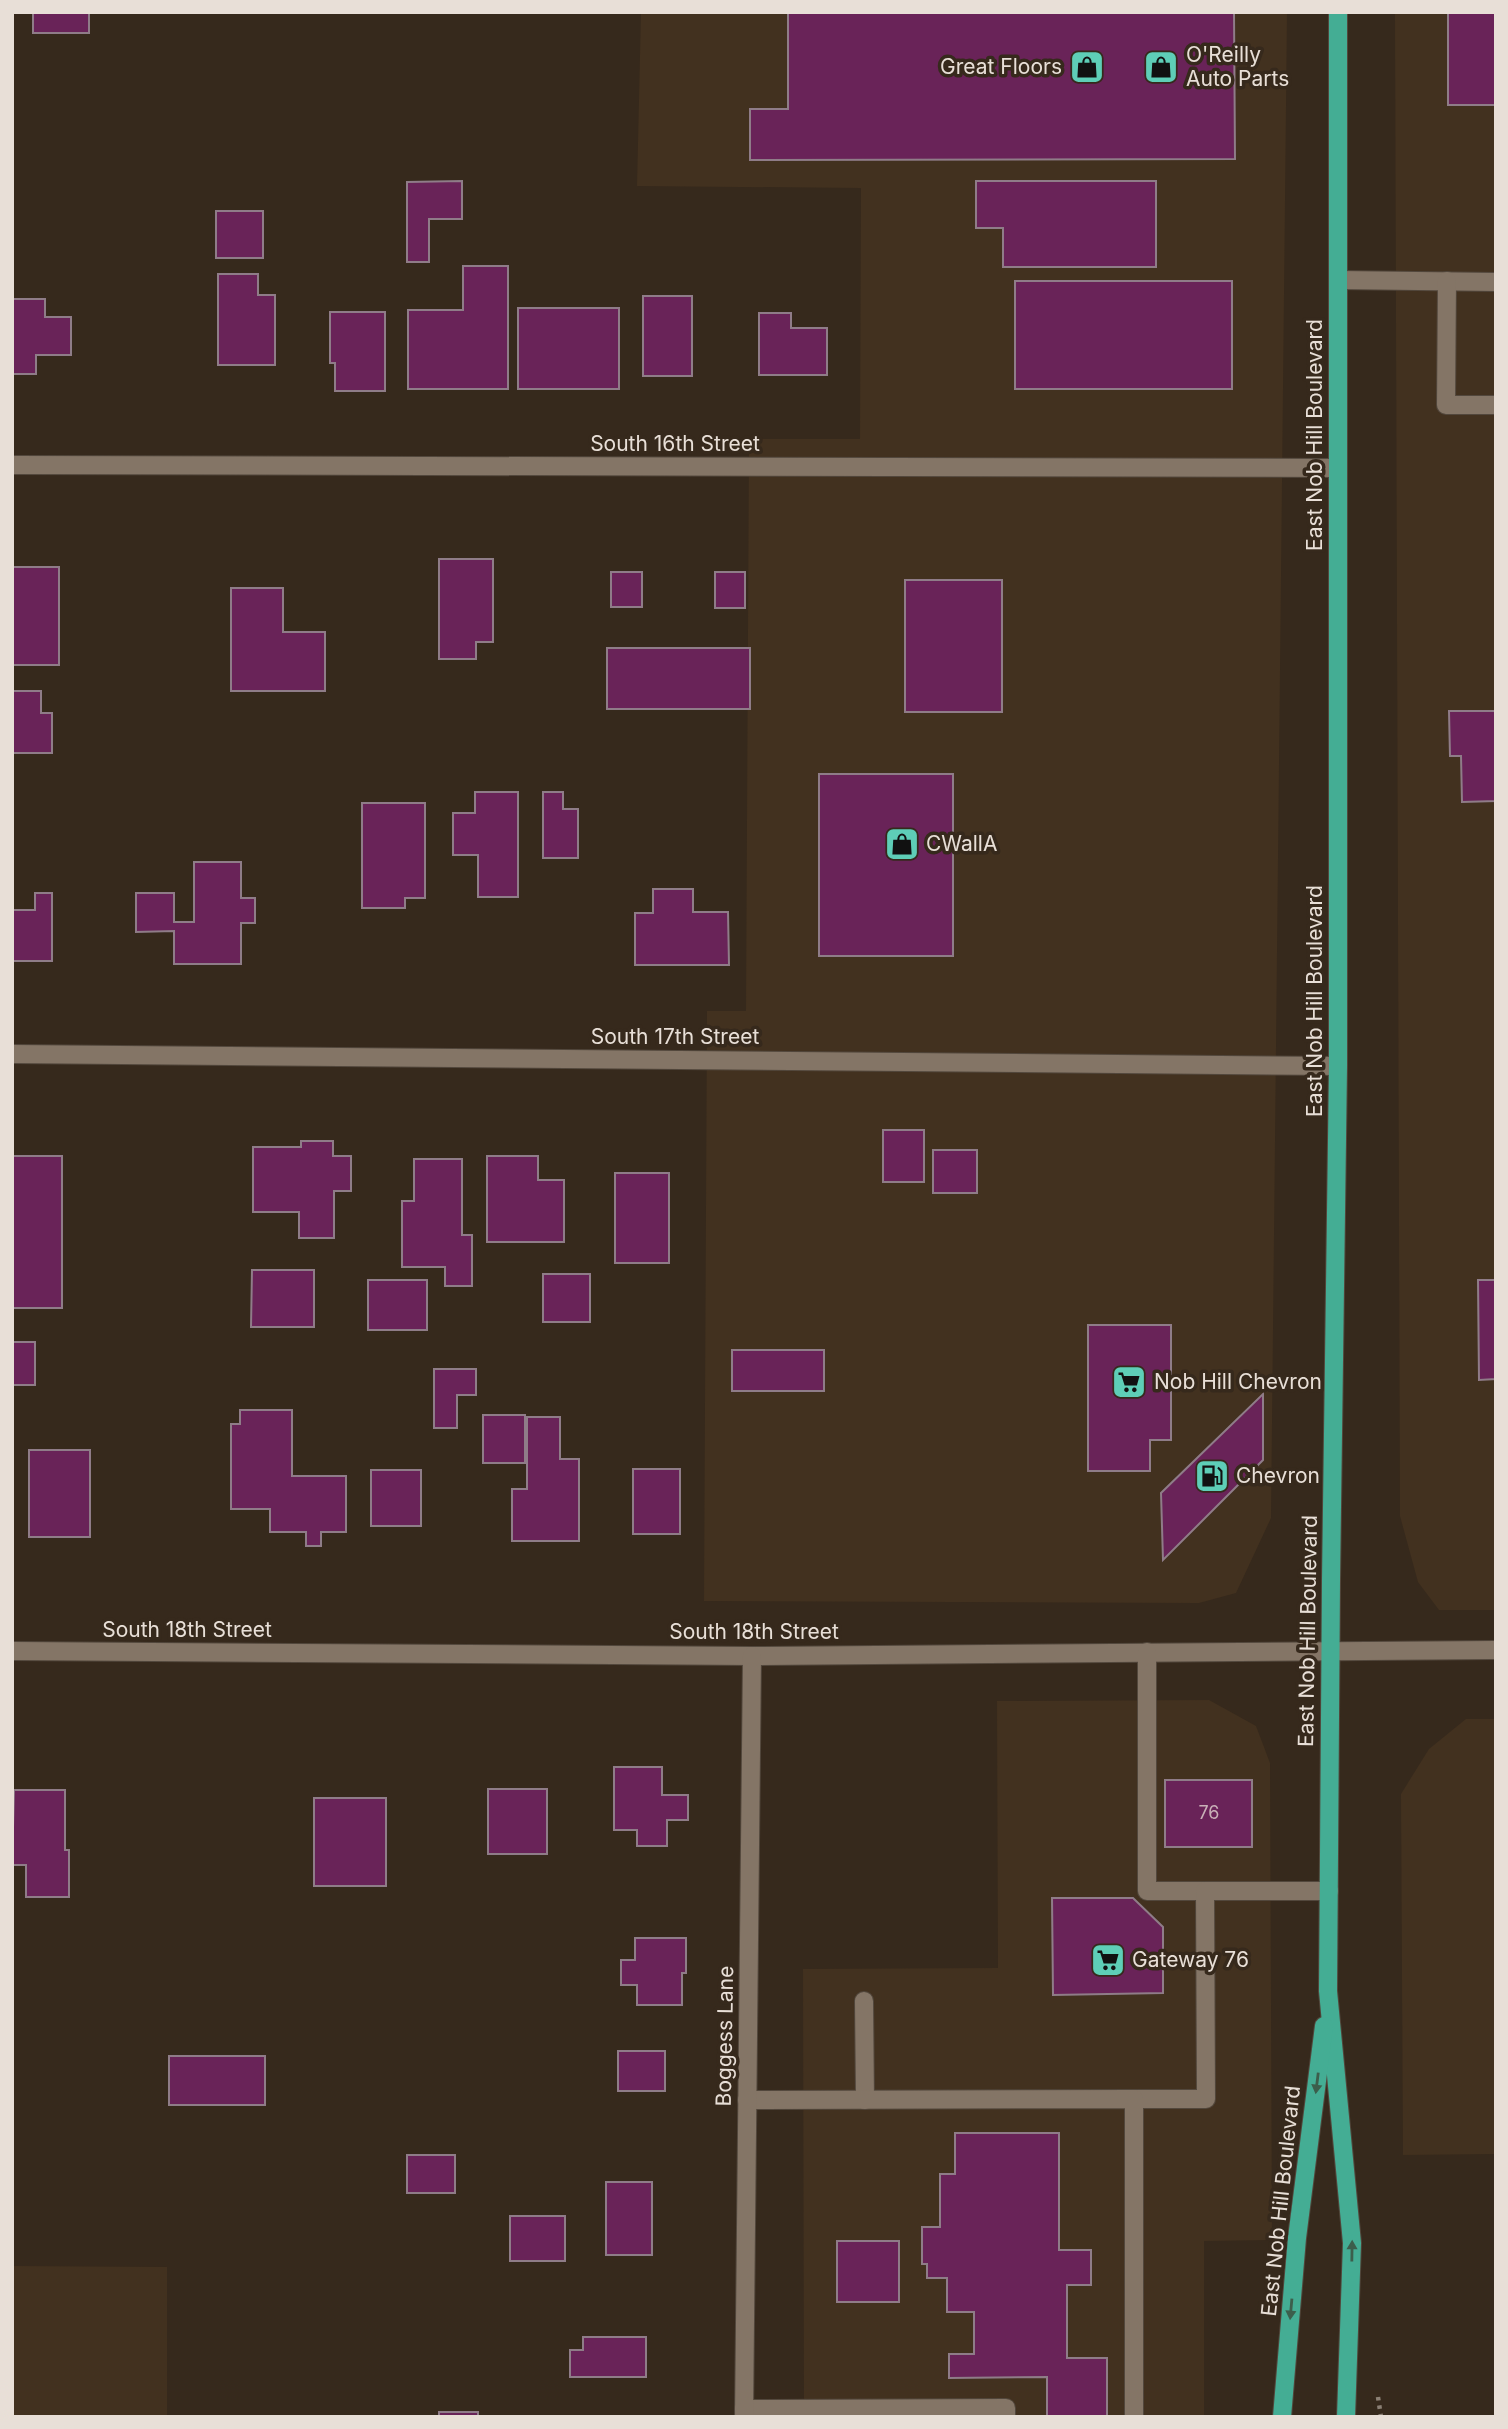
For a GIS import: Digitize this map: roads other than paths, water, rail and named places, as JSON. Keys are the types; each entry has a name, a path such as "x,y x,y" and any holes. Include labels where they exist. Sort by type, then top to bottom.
{"main road":[{"name":"East Nob Hill Boulevard","path":"1338,12 1338,1066 1328,1991 1352,2243 1346,2417"},
{"name":"East Nob Hill Boulevard","path":"1282,2417 1297,2238 1328,1991"}],"street":[{"path":"1338,280 1496,282"},
{"path":"1447,281 1446,405 1496,405"},
{"name":"South 16th Street","path":"12,465 1338,468"},
{"name":"South 17th Street","path":"12,1055 1338,1066"},
{"name":"South 18th Street","path":"12,1651 752,1656 1496,1650"},
{"path":"1147,1652 1147,1891 1329,1891"},
{"name":"Boggess Lane","path":"744,2413 752,1656"},
{"path":"747,2100 1206,2099 1205,1891"},
{"path":"864,2001 865,2099"},
{"path":"1134,2099 1134,2417"},
{"path":"744,2413 1006,2408 1006,2417"}],"place":[{"name":"Great Floors","path":"1087,67"},
{"name":"O'Reilly Auto Parts","path":"1161,67"},
{"name":"CWallA","path":"902,844"},
{"name":"Nob Hill Chevron","path":"1129,1382"},
{"name":"Chevron","path":"1212,1476"},
{"name":"Gateway 76","path":"1108,1960"}]}
